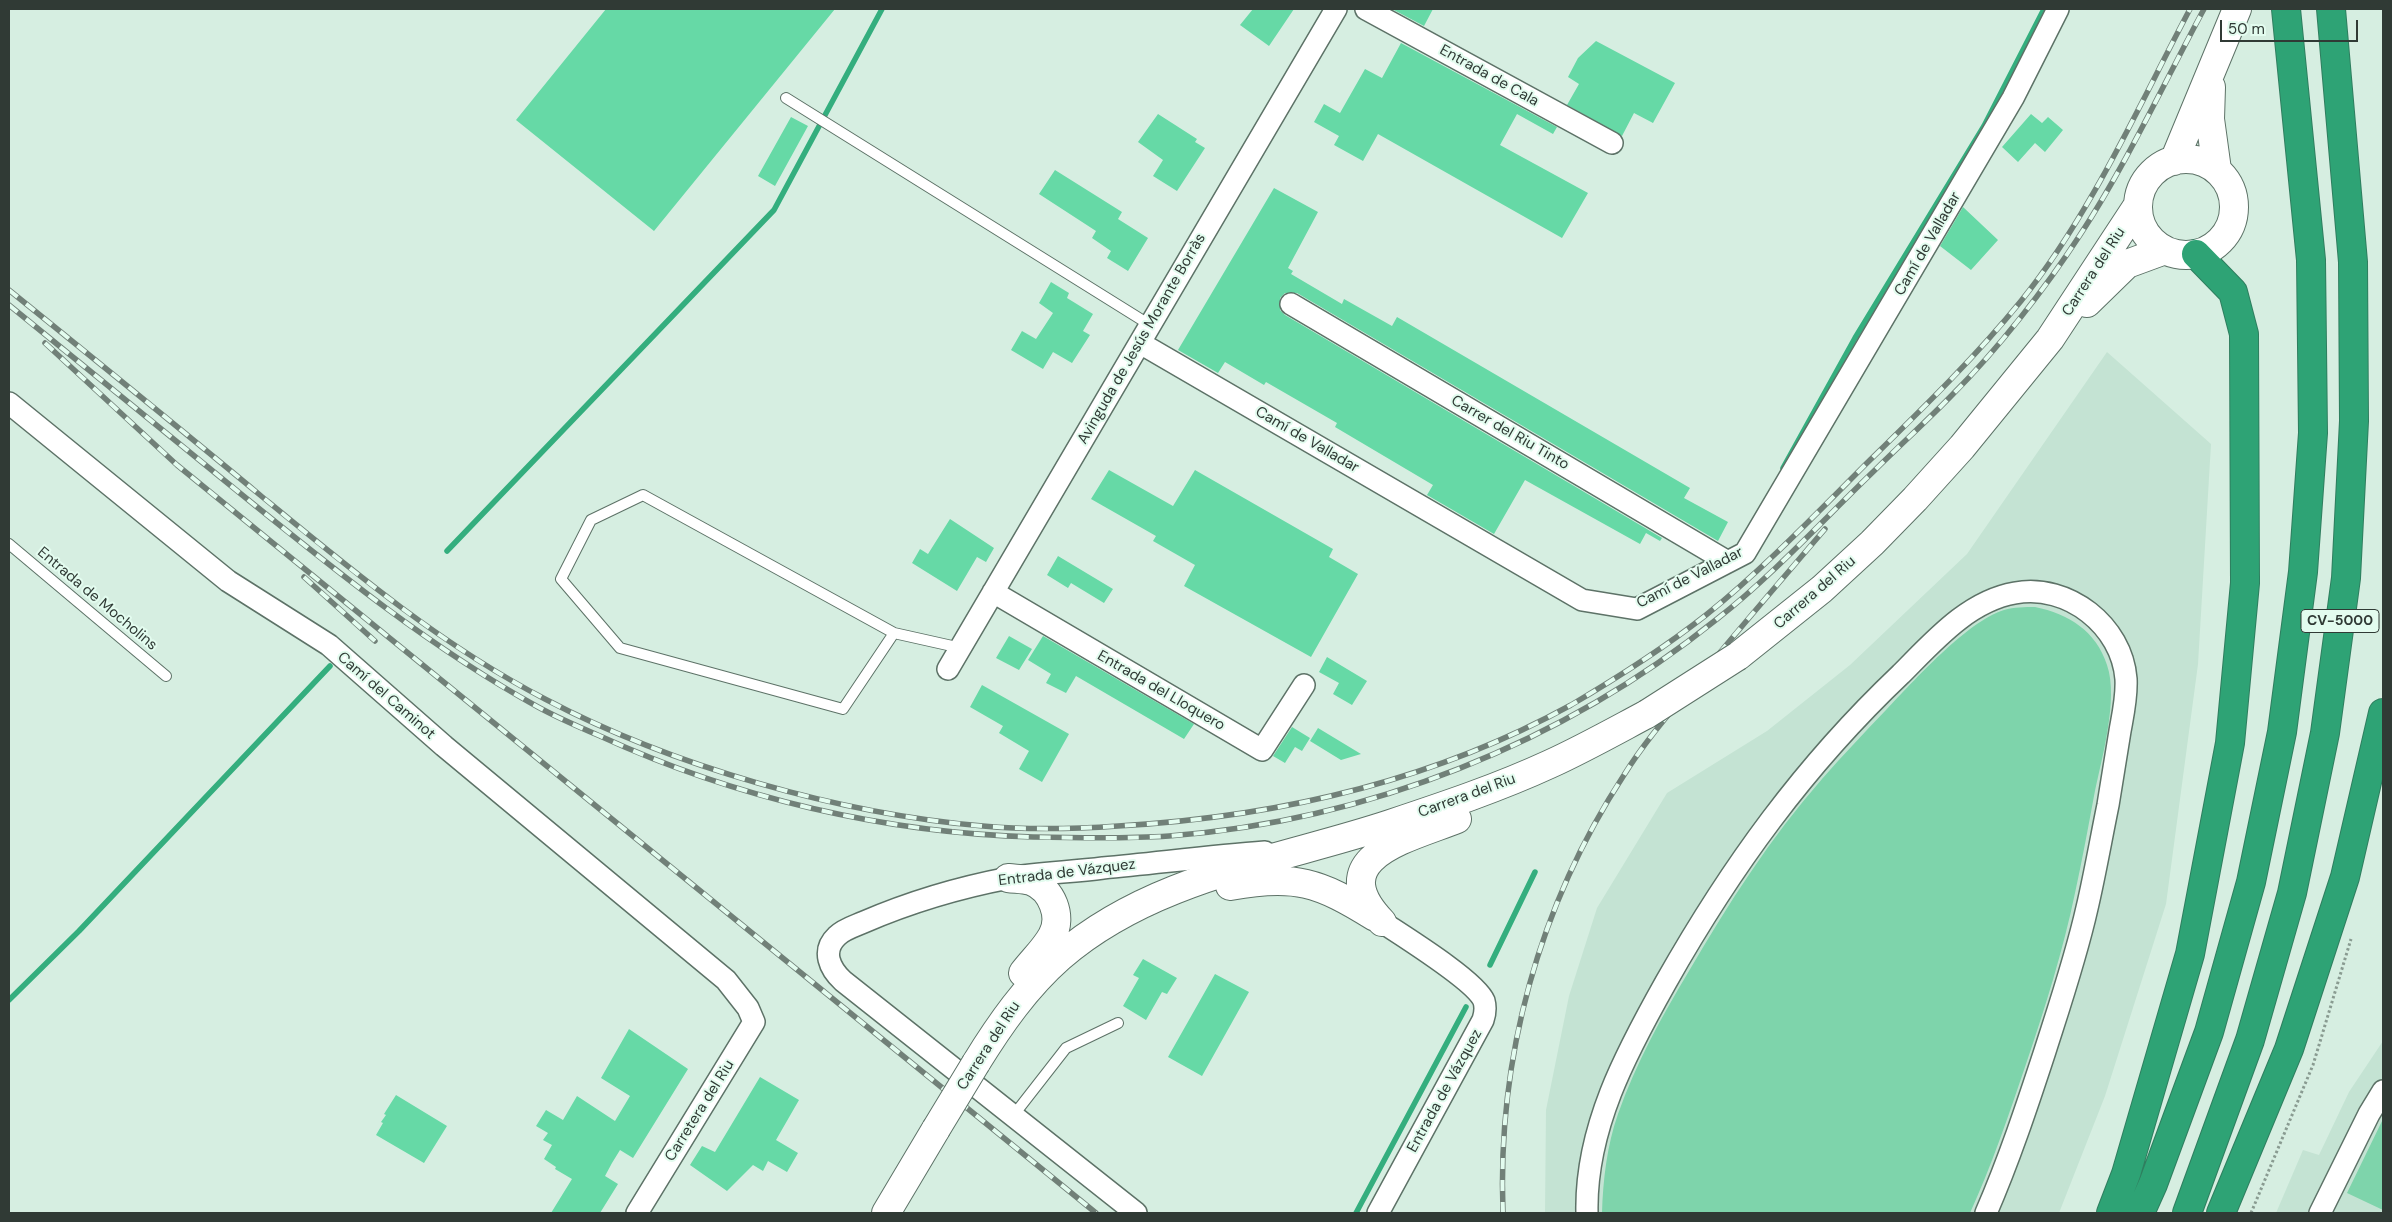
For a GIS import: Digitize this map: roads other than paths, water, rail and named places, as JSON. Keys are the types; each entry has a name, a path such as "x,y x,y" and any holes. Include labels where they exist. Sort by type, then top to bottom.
{"highway":[{"name":"CV-5000","path":"2188,1213 2250,1040 2292,893 2325,733 2346,578 2354,421 2352,262 2331,9"},
{"name":"CV-5000","path":"2140,1213 2153,1184 2208,1032 2251,882 2282,732 2303,572 2314,433 2311,260 2287,16"},
{"path":"2111,1213 2126,1174 2190,954 2230,743 2245,583 2244,334 2233,292 2196,254"},
{"path":"2221,1213 2289,1049 2339,896 2383,713"}],"street":[{"name":"Avinguda de Jesús Morante Borràs","path":"948,669 1336,9"},
{"name":"Entrada de Cala","path":"1366,9 1612,143"},
{"name":"Camí de Valladar","path":"1145,334 1582,600 1637,608 1745,553 2013,98 2058,9"},
{"path":"2174,160 2211,76 2237,9"},
{"path":"2211,76 2210,119 2217,170"},
{"path":"2174,160 2196,160 2217,170 2226,180 2232,192 2235,205 2228,231 2220,242 2209,250 2185,255 2165,250 2153,242 2145,232 2140,219 2138,205 2140,193 2145,182 2153,172 2174,160"},
{"name":"Carrera del Riu","path":"886,1213 999,1025 1021,998 1060,957 1122,914 1171,891 1213,876 1451,803 1550,764 1647,714 1738,656 1822,589 1890,525 1962,447 2050,339 2138,205"},
{"name":"Carrera del Riu","path":"2050,339 2127,264 2165,250"},
{"name":"Carrer del Riu Tinto","path":"1291,304 1728,562"},
{"name":"Camí del Caminot","path":"9,403 228,581 329,645 444,746 726,980 748,1008"},
{"path":"1587,1213 1591,1164 1598,1130 1621,1066 1697,927 1748,849 1820,758 1888,686 1934,643 1975,607 2015,592 2035,591 2057,596 2077,604 2094,616 2105,628 2115,642 2123,660 2126,695 2111,789 2090,896 2072,969 2011,1155 1986,1213"},
{"name":"Entrada del Lloquero","path":"993,592 1262,750 1304,686"},
{"path":"1382,922 1368,907 1361,890 1362,874 1371,859 1387,847 1488,807 1550,764"},
{"name":"Entrada de Vázquez","path":"1136,1213 834,973 828,954 830,945 837,936 886,913 920,901 1008,878 1234,854 1305,849"},
{"path":"999,1025 1019,977 1052,936 1057,919 1054,905 1045,890 1031,881 1008,878"},
{"path":"1122,914 1229,886 1274,879 1307,884 1328,890 1382,922"},
{"name":"Entrada de Vázquez","path":"1378,1213 1483,1020 1486,1011 1484,1001 1472,986 1382,922"},
{"name":"Carretera del Riu","path":"637,1213 754,1022 748,1008"},
{"path":"2320,1213 2369,1114 2383,1090"},
{"path":"2332,1213 2335,1183"}],"lane":[{"path":"786,98 1145,334"},
{"path":"894,633 843,709 620,648 562,579 591,520 643,495 894,633 960,648"},
{"name":"Entrada de Mocholins","path":"9,544 166,676"},
{"path":"1013,1116 1066,1048 1118,1023"}],"waterway":[{"path":"447,551 774,210 882,9"},
{"path":"1783,468 1855,338 1984,126 2044,9"},
{"path":"9,1000 79,931 330,666"},
{"path":"1490,965 1535,872"},
{"path":"1356,1213 1466,1007"}],"railway":[{"path":"9,290 362,578 397,604 469,655 507,678 594,723 647,745 758,783 872,811 928,820 1034,829 1118,826 1236,814 1294,804 1408,775 1518,732 1571,705 1623,673 1674,639 1727,598 1786,543 1925,406 1984,344 2021,301 2070,232 2092,196 2190,9"},
{"path":"9,305 312,551 422,634 498,684 538,707 576,726 651,758 757,794 867,820 922,828 977,834 1033,837 1135,838 1243,827 1316,813 1389,793 1460,768 1528,738 1594,703 1657,663 1738,602 1944,404 1987,358 2020,318 2066,255 2097,208 2129,152 2204,9"},
{"path":"45,343 177,465 1096,1213"},
{"path":"1503,1213 1503,1155 1507,1097 1516,1041 1529,985 1547,930 1568,876 1594,825 1642,748 1825,529"},
{"path":"304,577 375,641"}]}
